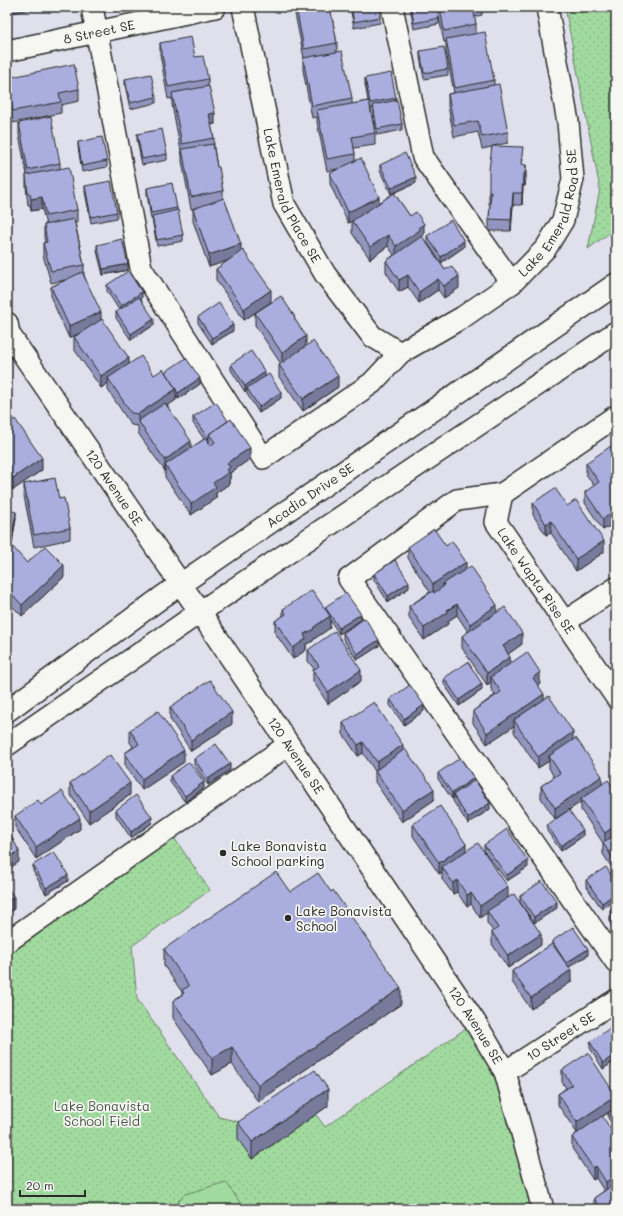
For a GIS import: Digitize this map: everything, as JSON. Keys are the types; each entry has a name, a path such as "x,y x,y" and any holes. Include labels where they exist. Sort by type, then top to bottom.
{"street":[{"path":"92,7 97,33"},
{"name":"8 Street SE","path":"7,51 215,7"},
{"name":"Lake Emerald Place SE","path":"243,7 284,204 325,274 372,336 400,353"},
{"path":"392,7 423,157 512,283"},
{"name":"Lake Emerald Road SE","path":"97,33 141,268 263,458 372,383 400,353 463,317 512,283 546,248 562,220 573,179 568,122 547,7"},
{"name":"Acadia Drive SE","path":"7,711 180,584 616,284"},
{"name":"120 Avenue SE","path":"8,331 200,612 475,1022 505,1072 543,1209"},
{"path":"7,745 200,612 616,332"},
{"path":"616,416 502,494 457,500 349,579 616,962"},
{"name":"Lake Wapta Rise SE","path":"502,494 496,522 566,621 616,697"},
{"path":"566,621 616,588"},
{"path":"7,942 288,745"},
{"name":"10 Street SE","path":"505,1072 616,1000"}],"green space":[{"path":"565,7 616,7 616,228 588,249 600,189"},
{"name":"Lake Bonavista School Field","path":"168,829 210,890 132,946 137,999 219,1117 256,1126 304,1098 325,1127 475,1022 505,1072 543,1209 7,1209 7,943"},
{"path":"226,1182 244,1209 177,1209 179,1200 185,1194"}],"building":[{"path":"296,7 330,7 337,43 304,49"},
{"path":"351,7 379,7 380,17 354,22"},
{"path":"411,7 437,7 439,18 414,23"},
{"path":"440,7 473,7 476,24 444,31"},
{"path":"485,32 494,80 455,88 446,39"},
{"path":"191,37 195,57 203,56 208,79 168,87 160,43"},
{"path":"444,47 448,69 424,73 420,51"},
{"path":"342,51 352,98 312,106 303,58"},
{"path":"74,64 79,89 59,93 61,102 13,111 7,78"},
{"path":"391,73 396,98 370,103 365,78"},
{"path":"151,74 156,97 130,103 125,79"},
{"path":"499,84 508,132 482,137 478,121 454,125 448,94"},
{"path":"209,86 215,113 209,114 214,138 182,144 172,93"},
{"path":"397,100 402,124 377,129 373,105"},
{"path":"369,101 375,133 352,137 355,154 327,159 317,110"},
{"path":"51,116 60,163 28,170 19,123"},
{"path":"162,129 167,154 142,159 137,134"},
{"path":"102,137 107,161 82,166 78,142"},
{"path":"213,144 223,191 191,197 182,149"},
{"path":"492,146 523,147 521,164 526,165 525,174 523,174 522,193 513,193 511,220 489,219 491,192 489,193 489,170"},
{"path":"405,153 416,177 391,188 380,165"},
{"path":"361,158 379,197 348,212 330,173"},
{"path":"69,167 77,210 46,216 42,197 31,199 30,194 28,194 26,175"},
{"path":"111,181 117,212 91,217 85,186"},
{"path":"172,183 177,208 151,213 147,188"},
{"path":"394,193 410,216 416,212 424,224 418,228 420,230 396,246 388,235 370,247 352,221"},
{"path":"224,198 241,244 209,255 193,209"},
{"path":"178,210 183,235 157,240 152,216"},
{"path":"74,219 84,265 51,271 43,243 47,242 44,225"},
{"path":"451,220 464,241 441,257 427,236"},
{"path":"422,236 445,270 451,266 459,276 444,286 438,279 419,292 408,275 399,280 386,261"},
{"path":"122,239 128,264 103,269 97,245"},
{"path":"243,250 271,290 244,309 216,269"},
{"path":"128,271 142,292 121,306 107,285"},
{"path":"82,272 101,312 69,326 51,287"},
{"path":"281,296 306,336 282,353 255,313"},
{"path":"139,297 154,319 131,334 116,312"},
{"path":"219,303 233,325 212,338 198,317"},
{"path":"102,319 129,358 101,376 74,337"},
{"path":"313,341 338,376 303,399 279,365"},
{"path":"251,351 265,372 245,386 231,364"},
{"path":"141,356 154,375 163,369 176,389 138,414 131,413 108,378"},
{"path":"186,358 200,378 178,393 165,372"},
{"path":"269,374 281,392 259,407 247,388"},
{"path":"216,402 228,421 209,434 208,438 193,417"},
{"path":"165,403 191,441 165,460 138,421"},
{"path":"15,419 42,458 13,478 8,470 7,471 7,424"},
{"path":"231,419 250,448 227,463 230,467 227,470 229,472 213,483 216,487 191,504 165,465 206,438 210,446 215,442 209,434"},
{"path":"614,444 616,448 616,510 603,519 585,492 599,482 586,463"},
{"path":"55,478 59,499 64,498 70,528 34,535 24,484"},
{"path":"555,488 567,506 576,500 604,541 576,559 551,521 546,524 533,503"},
{"path":"7,510 16,512 12,537 7,536"},
{"path":"434,529 446,546 452,541 466,562 433,584 408,547"},
{"path":"11,545 27,563 45,546 64,565 22,605 7,589 7,549"},
{"path":"395,560 409,582 388,596 374,574"},
{"path":"471,566 497,605 470,624 457,604 424,628 409,606 433,591 434,593 444,586 443,584"},
{"path":"312,590 330,616 314,627 313,630 304,634 306,639 293,648 275,621 286,614 283,609"},
{"path":"346,593 361,614 339,628 325,607"},
{"path":"505,607 522,633 503,646 510,657 487,673 462,636"},
{"path":"365,618 379,640 357,654 343,633"},
{"path":"335,631 361,670 328,692 313,670 319,666 308,650"},
{"path":"527,652 540,672 533,678 544,694 487,733 473,711 501,692 491,677"},
{"path":"468,662 482,684 459,700 444,678"},
{"path":"210,680 232,712 191,740 170,707"},
{"path":"410,685 424,705 404,719 390,699"},
{"path":"549,696 573,732 538,757 514,720"},
{"path":"374,702 403,745 377,762 363,742 358,745 343,723"},
{"path":"158,711 184,750 142,779 125,753 139,744 130,730"},
{"path":"576,738 602,776 555,808 541,786 560,773 549,756"},
{"path":"216,744 230,764 208,779 194,759"},
{"path":"405,749 434,789 402,810 375,771"},
{"path":"110,755 130,783 89,811 70,783"},
{"path":"460,758 474,778 452,793 438,773"},
{"path":"189,762 204,782 185,796 170,776"},
{"path":"475,780 490,803 468,818 453,795"},
{"path":"608,780 616,792 616,825 605,833 581,799"},
{"path":"62,791 80,818 36,847 15,816 38,800 41,805"},
{"path":"136,795 152,817 131,832 116,810"},
{"path":"440,806 466,844 439,863 413,824"},
{"path":"569,810 583,830 561,846 547,825"},
{"path":"7,828 19,851 7,858"},
{"path":"507,829 528,861 507,875 484,845"},
{"path":"616,834 616,863 603,843"},
{"path":"478,843 508,887 480,906 471,893 467,895 457,880 453,883 442,867"},
{"path":"54,852 68,875 46,888 33,865"},
{"path":"606,867 616,882 616,893 602,903 586,880"},
{"path":"276,872 290,892 318,873 331,892 333,890 401,988 258,1085 232,1047 212,1058 173,1001 184,993 182,990 189,986 164,949"},
{"path":"542,881 557,902 534,917 520,896"},
{"path":"7,887 14,897 7,901"},
{"path":"514,894 541,934 508,956 492,932 498,928 487,911"},
{"path":"616,906 616,921 610,911"},
{"path":"573,927 588,949 566,963 552,941"},
{"path":"552,944 571,970 531,998 512,971"},
{"path":"610,1028 616,1037 616,1054 603,1063 590,1042"},
{"path":"588,1053 616,1096 577,1122 558,1094 572,1085 562,1070"},
{"path":"315,1070 328,1089 252,1142 238,1122"},
{"path":"616,1107 616,1123 608,1113"},
{"path":"602,1116 616,1137 616,1175 606,1182 596,1166 593,1168 572,1137"},
{"path":"616,1183 616,1209 601,1209 594,1198"}],"place":[{"name":"Lake Bonavista School parking","path":"223,853"},
{"name":"Lake Bonavista School","path":"288,918"}]}
